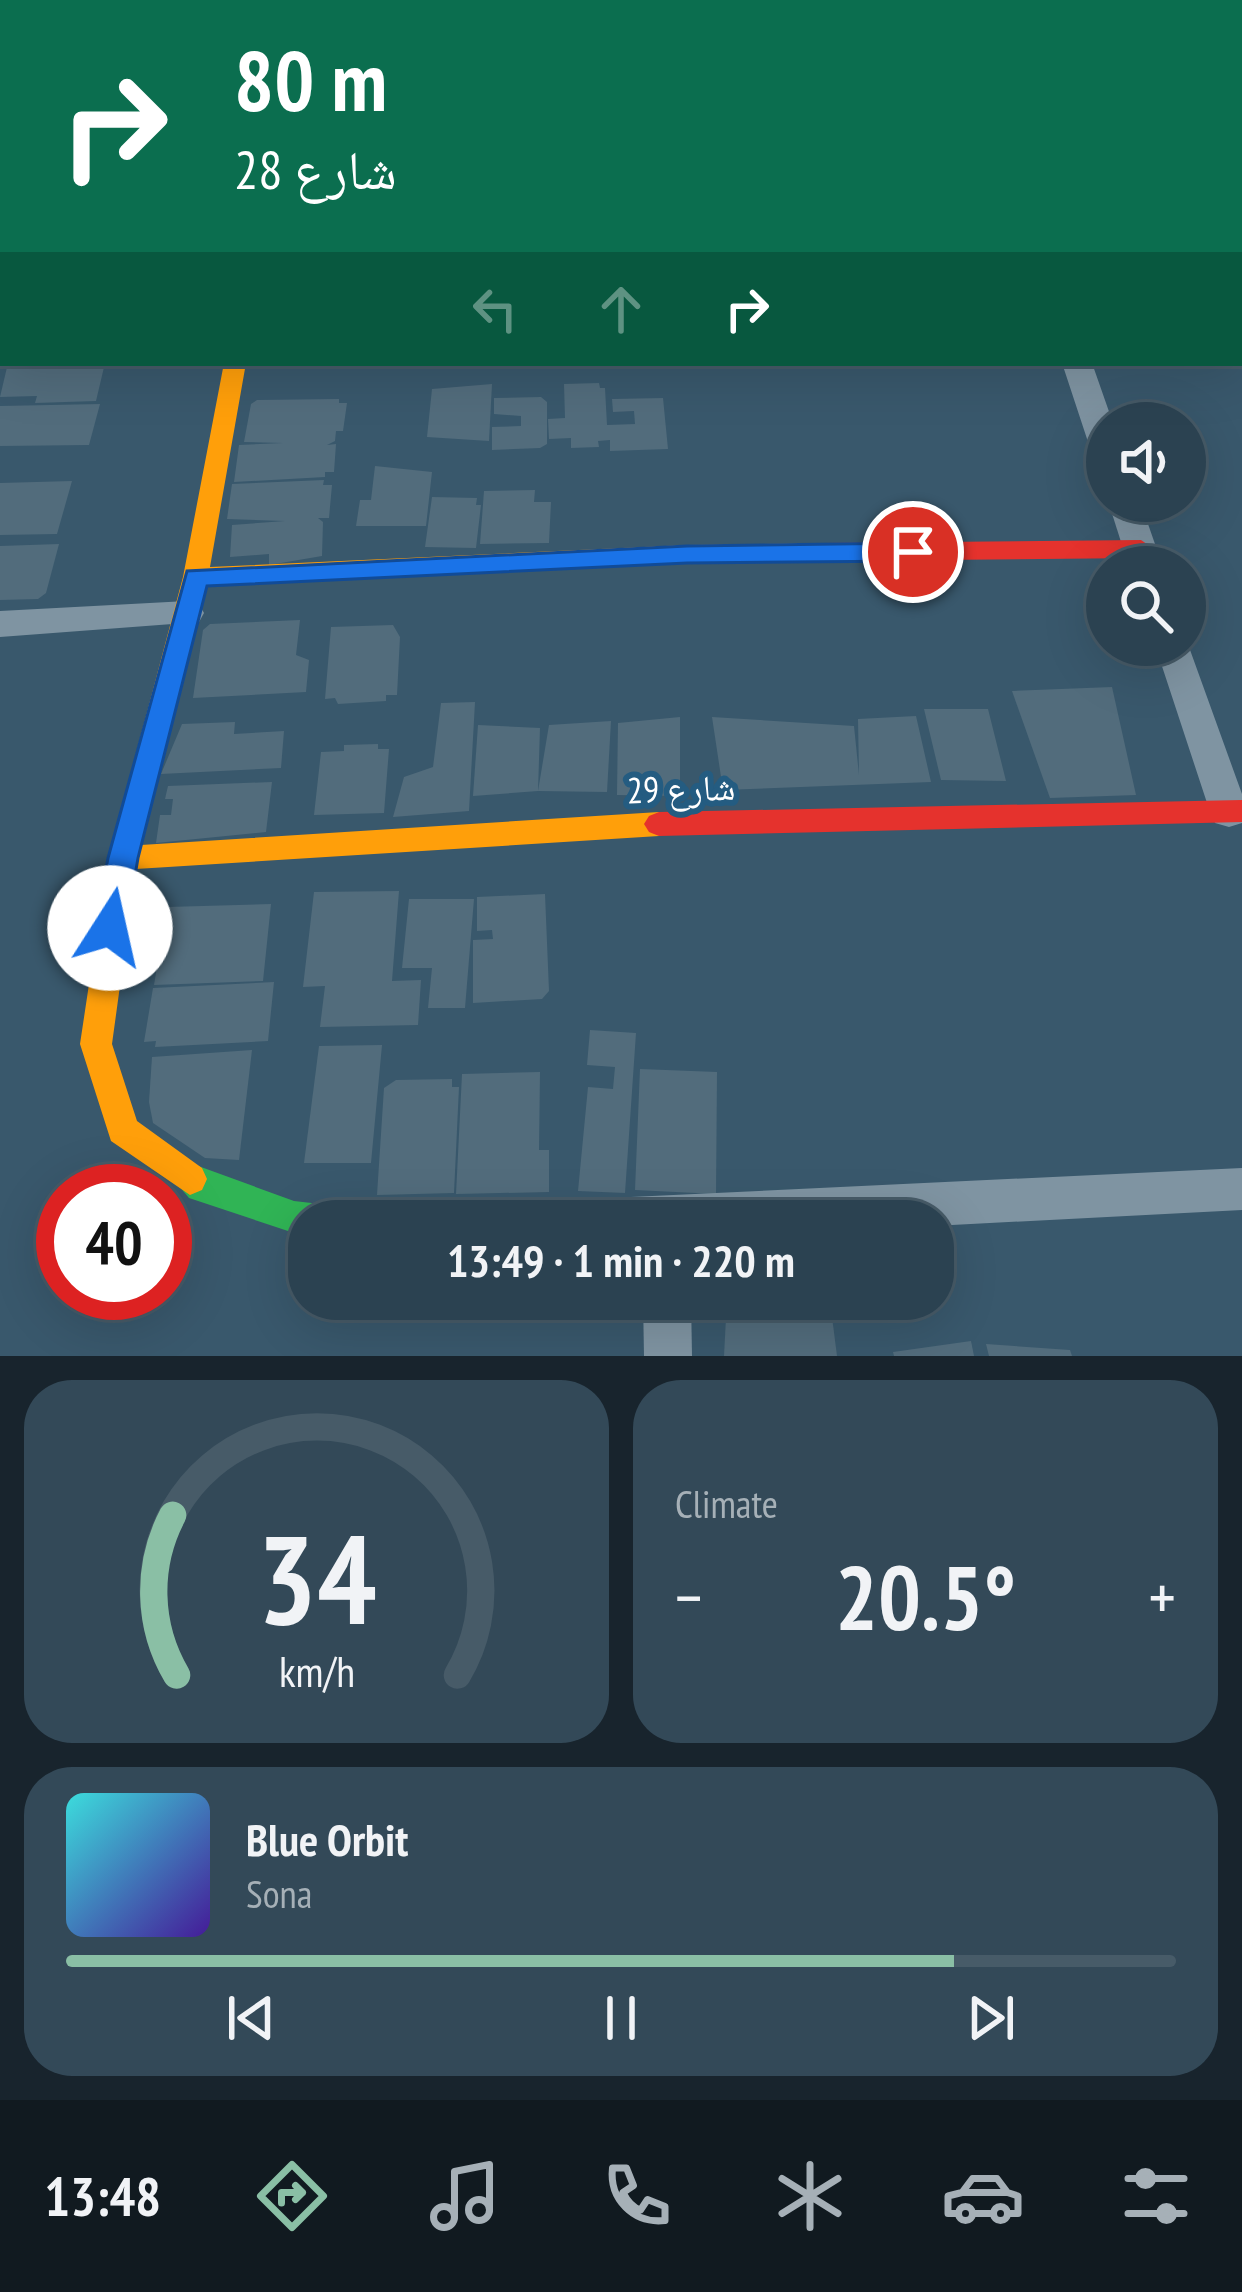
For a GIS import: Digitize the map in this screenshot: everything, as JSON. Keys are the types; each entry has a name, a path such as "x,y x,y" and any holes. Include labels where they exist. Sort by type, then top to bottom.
{"street":[{"path":"235,366 196,577 123,858 96,1044 123,1130 201,1187 288,1214"},
{"path":"1078,366 1090,402"},
{"path":"196,577 687,554 1086,557"},
{"path":"0,624 187,614"},
{"path":"1181,666 1236,812"},
{"name":"شارع 29","path":"123,858 697,822 1236,812"},
{"path":"954,1204 1242,1189"},
{"path":"667,1320 668,1356"}],"building":[{"path":"7,366 104,366 96,401 35,403 37,396 0,397"},
{"path":"599,383 605,388 607,425 635,424 634,411 613,412 612,399 663,398 668,449 610,451 610,440 598,441 599,447 571,448 571,438 549,439 548,419 565,418 564,384"},
{"path":"492,384 489,441 427,437 432,389"},
{"path":"541,397 547,402 547,444 492,450 492,427 521,426 521,416 494,414 494,398"},
{"path":"339,399 347,403 343,431 336,431 335,441 327,445 336,444 334,472 325,472 325,477 234,482 239,445 283,443 244,442 251,404 257,400"},
{"path":"100,404 89,445 0,446 0,406"},
{"path":"375,466 432,472 426,526 356,526 360,500 371,500"},
{"path":"324,480 323,485 332,485 329,518 318,518 323,522 322,556 269,565 269,554 230,557 232,525 285,521 227,519 232,484"},
{"path":"72,481 57,534 0,535 0,483"},
{"path":"535,490 534,502 551,502 549,543 480,544 484,491"},
{"path":"432,497 477,498 476,505 481,505 476,548 425,547"},
{"path":"59,544 46,593 38,599 0,600 0,546"},
{"path":"300,620 296,655 309,660 306,692 193,698 203,630 210,624"},
{"path":"393,625 400,637 397,695 386,695 386,701 338,704 335,698 325,699 331,627"},
{"path":"1112,687 1136,795 1050,798 1012,691"},
{"path":"475,702 469,811 393,817 404,777 433,767 441,703"},
{"path":"924,709 988,709 1006,781 941,780"},
{"path":"916,716 931,782 723,790 712,717 854,726 859,775 858,719"},
{"path":"680,717 680,796 617,795 618,723"},
{"path":"611,721 607,792 538,791 549,725"},
{"path":"235,722 234,734 284,731 281,768 161,774 182,724"},
{"path":"478,725 540,728 538,791 473,796"},
{"path":"378,744 378,749 389,749 384,813 314,815 321,752 344,751 344,745"},
{"path":"272,782 266,832 156,843 160,815 171,815 173,799 165,799 168,786"},
{"path":"399,891 392,981 421,980 418,1025 320,1027 325,986 303,987 314,892"},
{"path":"545,894 549,991 542,999 473,1003 473,940 493,939 492,930 477,931 477,897"},
{"path":"409,899 474,899 465,1008 428,1008 432,968 402,968"},
{"path":"271,904 263,981 154,985 167,907"},
{"path":"274,982 268,1041 155,1047 156,1041 144,1042 153,988"},
{"path":"590,1030 636,1033 625,1193 578,1191 588,1087 613,1089 615,1067 587,1065"},
{"path":"382,1045 371,1163 304,1163 319,1046"},
{"path":"252,1050 239,1160 205,1158 153,1123 149,1102 152,1057"},
{"path":"640,1069 717,1072 716,1194 635,1190"},
{"path":"540,1072 539,1150 549,1150 549,1192 456,1194 462,1074"},
{"path":"452,1079 452,1087 459,1087 454,1193 377,1195 384,1088 396,1080"},
{"path":"726,1320 832,1320 837,1356 724,1356"},
{"path":"971,1341 974,1356 894,1356 893,1352"},
{"path":"986,1344 1070,1350 1072,1356 989,1356"}],"traffic: fast":[{"path":"192,1180 288,1215"}],"traffic: slow":[{"path":"169,1164 123,1130 96,1044 123,858 196,577 234,366"},
{"path":"196,577 825,552"},
{"path":"123,858 659,824"}],"traffic: jam":[{"path":"825,552 1086,550"},
{"path":"659,824 1242,811"}],"route":[{"path":"110,928 123,858 196,577 687,554 913,552"}]}
